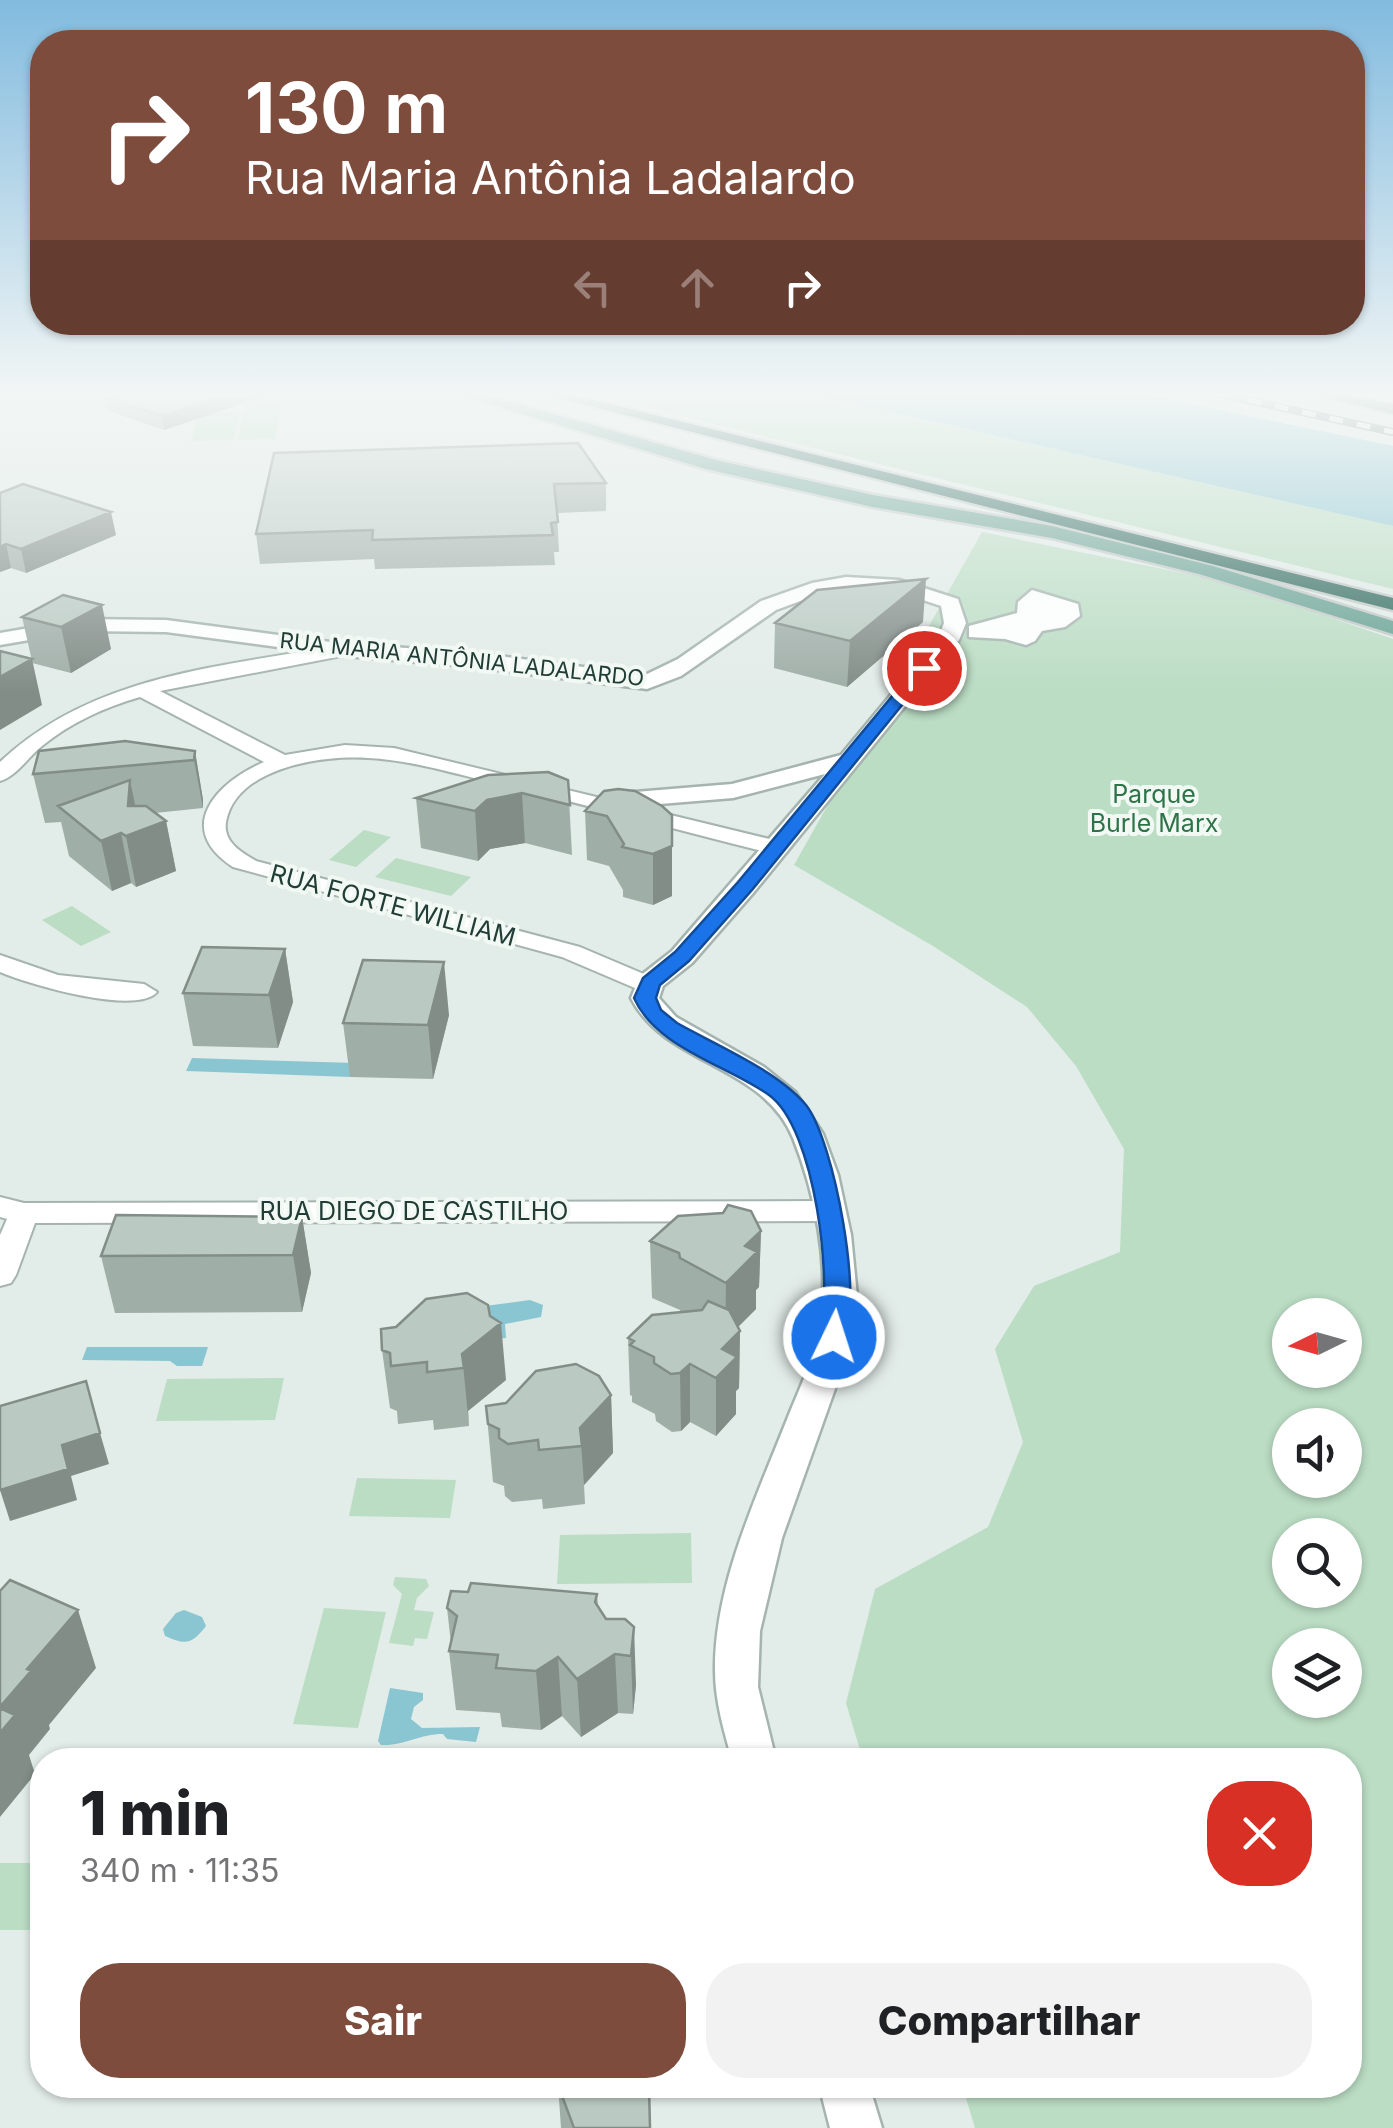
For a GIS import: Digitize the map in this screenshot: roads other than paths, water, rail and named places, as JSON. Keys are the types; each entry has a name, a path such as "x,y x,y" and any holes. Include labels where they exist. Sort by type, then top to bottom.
{"highway":[{"path":"949,493 1393,604"},
{"path":"1254,569 1393,620"}],"main road":[{"path":"839,493 1052,532 1206,570 1393,628"}],"street":[{"name":"RUA MARIA ANTÔNIA LADALARDO","path":"0,639 82,625 166,626 345,650 467,659 647,682 668,676 747,617 784,599 832,584 878,582 918,586 951,603 955,623 948,640 682,957 649,986"},
{"path":"1026,641 1006,635 974,634 974,630 1013,632 1030,638 1032,636 1007,630 980,628 992,623 1035,632 1034,627 1016,622 1001,623 1024,614 1025,602 1032,594 1073,606 1073,616 1051,620 1028,620 1044,608 1043,604 1058,609 1054,621 1033,624 1017,619 1032,612 1035,599 1068,609 1051,620"},
{"path":"0,774 17,754 58,724 142,690 195,676 345,650"},
{"path":"142,690 282,762"},
{"name":"RUA FORTE WILLIAM","path":"649,986 572,952 281,877 234,858 214,834 220,805 242,783 282,762 342,752 392,754 606,801 774,847"},
{"path":"606,801 689,798 733,791 848,760"},
{"path":"0,963 33,978 97,992 144,992"},
{"path":"649,986 645,998 652,1013 780,1092 798,1111 816,1158 828,1211 839,1315 828,1358 743,1603 736,1667 750,1748"},
{"path":"0,1275 12,1210"},
{"name":"RUA DIEGO DE CASTILHO","path":"12,1210 828,1211"},
{"path":"848,2098 856,2128"}],"water":[{"path":"1249,493 1393,493 1393,526"},
{"path":"192,1058 355,1063 350,1077 186,1071"},
{"path":"530,1300 543,1305 541,1317 505,1324 506,1338 486,1340 477,1307"},
{"path":"87,1347 208,1347 202,1366 177,1366 170,1361 82,1360"},
{"path":"184,1610 202,1617 206,1626 188,1641 165,1636 163,1629 176,1613"},
{"path":"390,1688 423,1693 411,1719 422,1728 480,1727 476,1742 447,1739 443,1734 381,1745 378,1741"}],"park label":[{"name":"Parque Burle Marx","path":"1154,808"}]}
